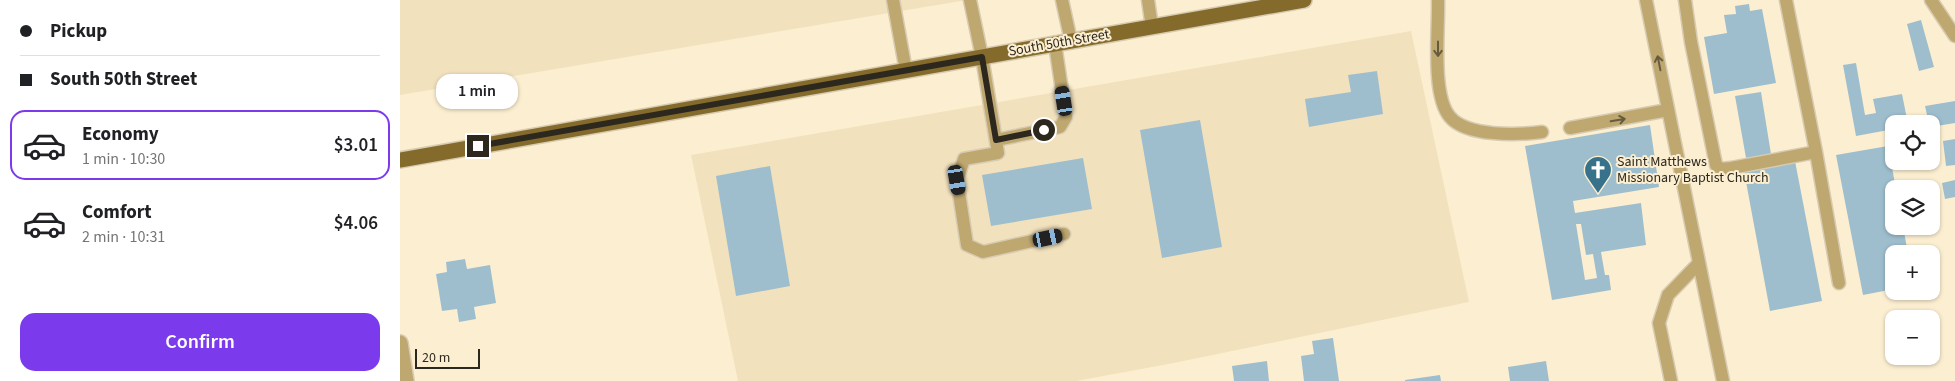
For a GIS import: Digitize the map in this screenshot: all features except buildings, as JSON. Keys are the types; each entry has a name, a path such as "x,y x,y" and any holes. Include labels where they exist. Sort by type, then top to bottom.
{"main road":[{"name":"South 50th Street","path":"400,160 1304,0"}],"street":[{"path":"400,343 406,381"}],"lane":[{"path":"893,0 906,71"},
{"path":"970,0 998,152 964,159 957,180 968,245 983,252 1064,234"},
{"path":"1062,0 1071,41"},
{"path":"1148,0 1152,27"},
{"path":"1438,0 1438,80 1441,98 1449,116 1462,126 1477,130 1523,134 1542,132"},
{"path":"1646,0 1723,381"},
{"path":"1685,0 1692,51 1716,165 1721,169 1731,168 1816,152"},
{"path":"1786,0 1816,152 1839,283"},
{"path":"1931,0 1955,36"},
{"path":"996,140 1060,127 1066,117 1055,44"},
{"path":"1570,128 1668,110"},
{"path":"1671,381 1659,323 1668,295 1699,263"}],"shaded area":[{"path":"400,0 967,0 400,95"},
{"path":"1411,31 1469,302 1174,363 1076,381 738,381 691,155"}],"place":[{"name":"Saint Matthews Missionary Baptist Church","path":"1598,194"}],"route":[{"path":"478,146 982,57 996,140 1044,130"}]}
